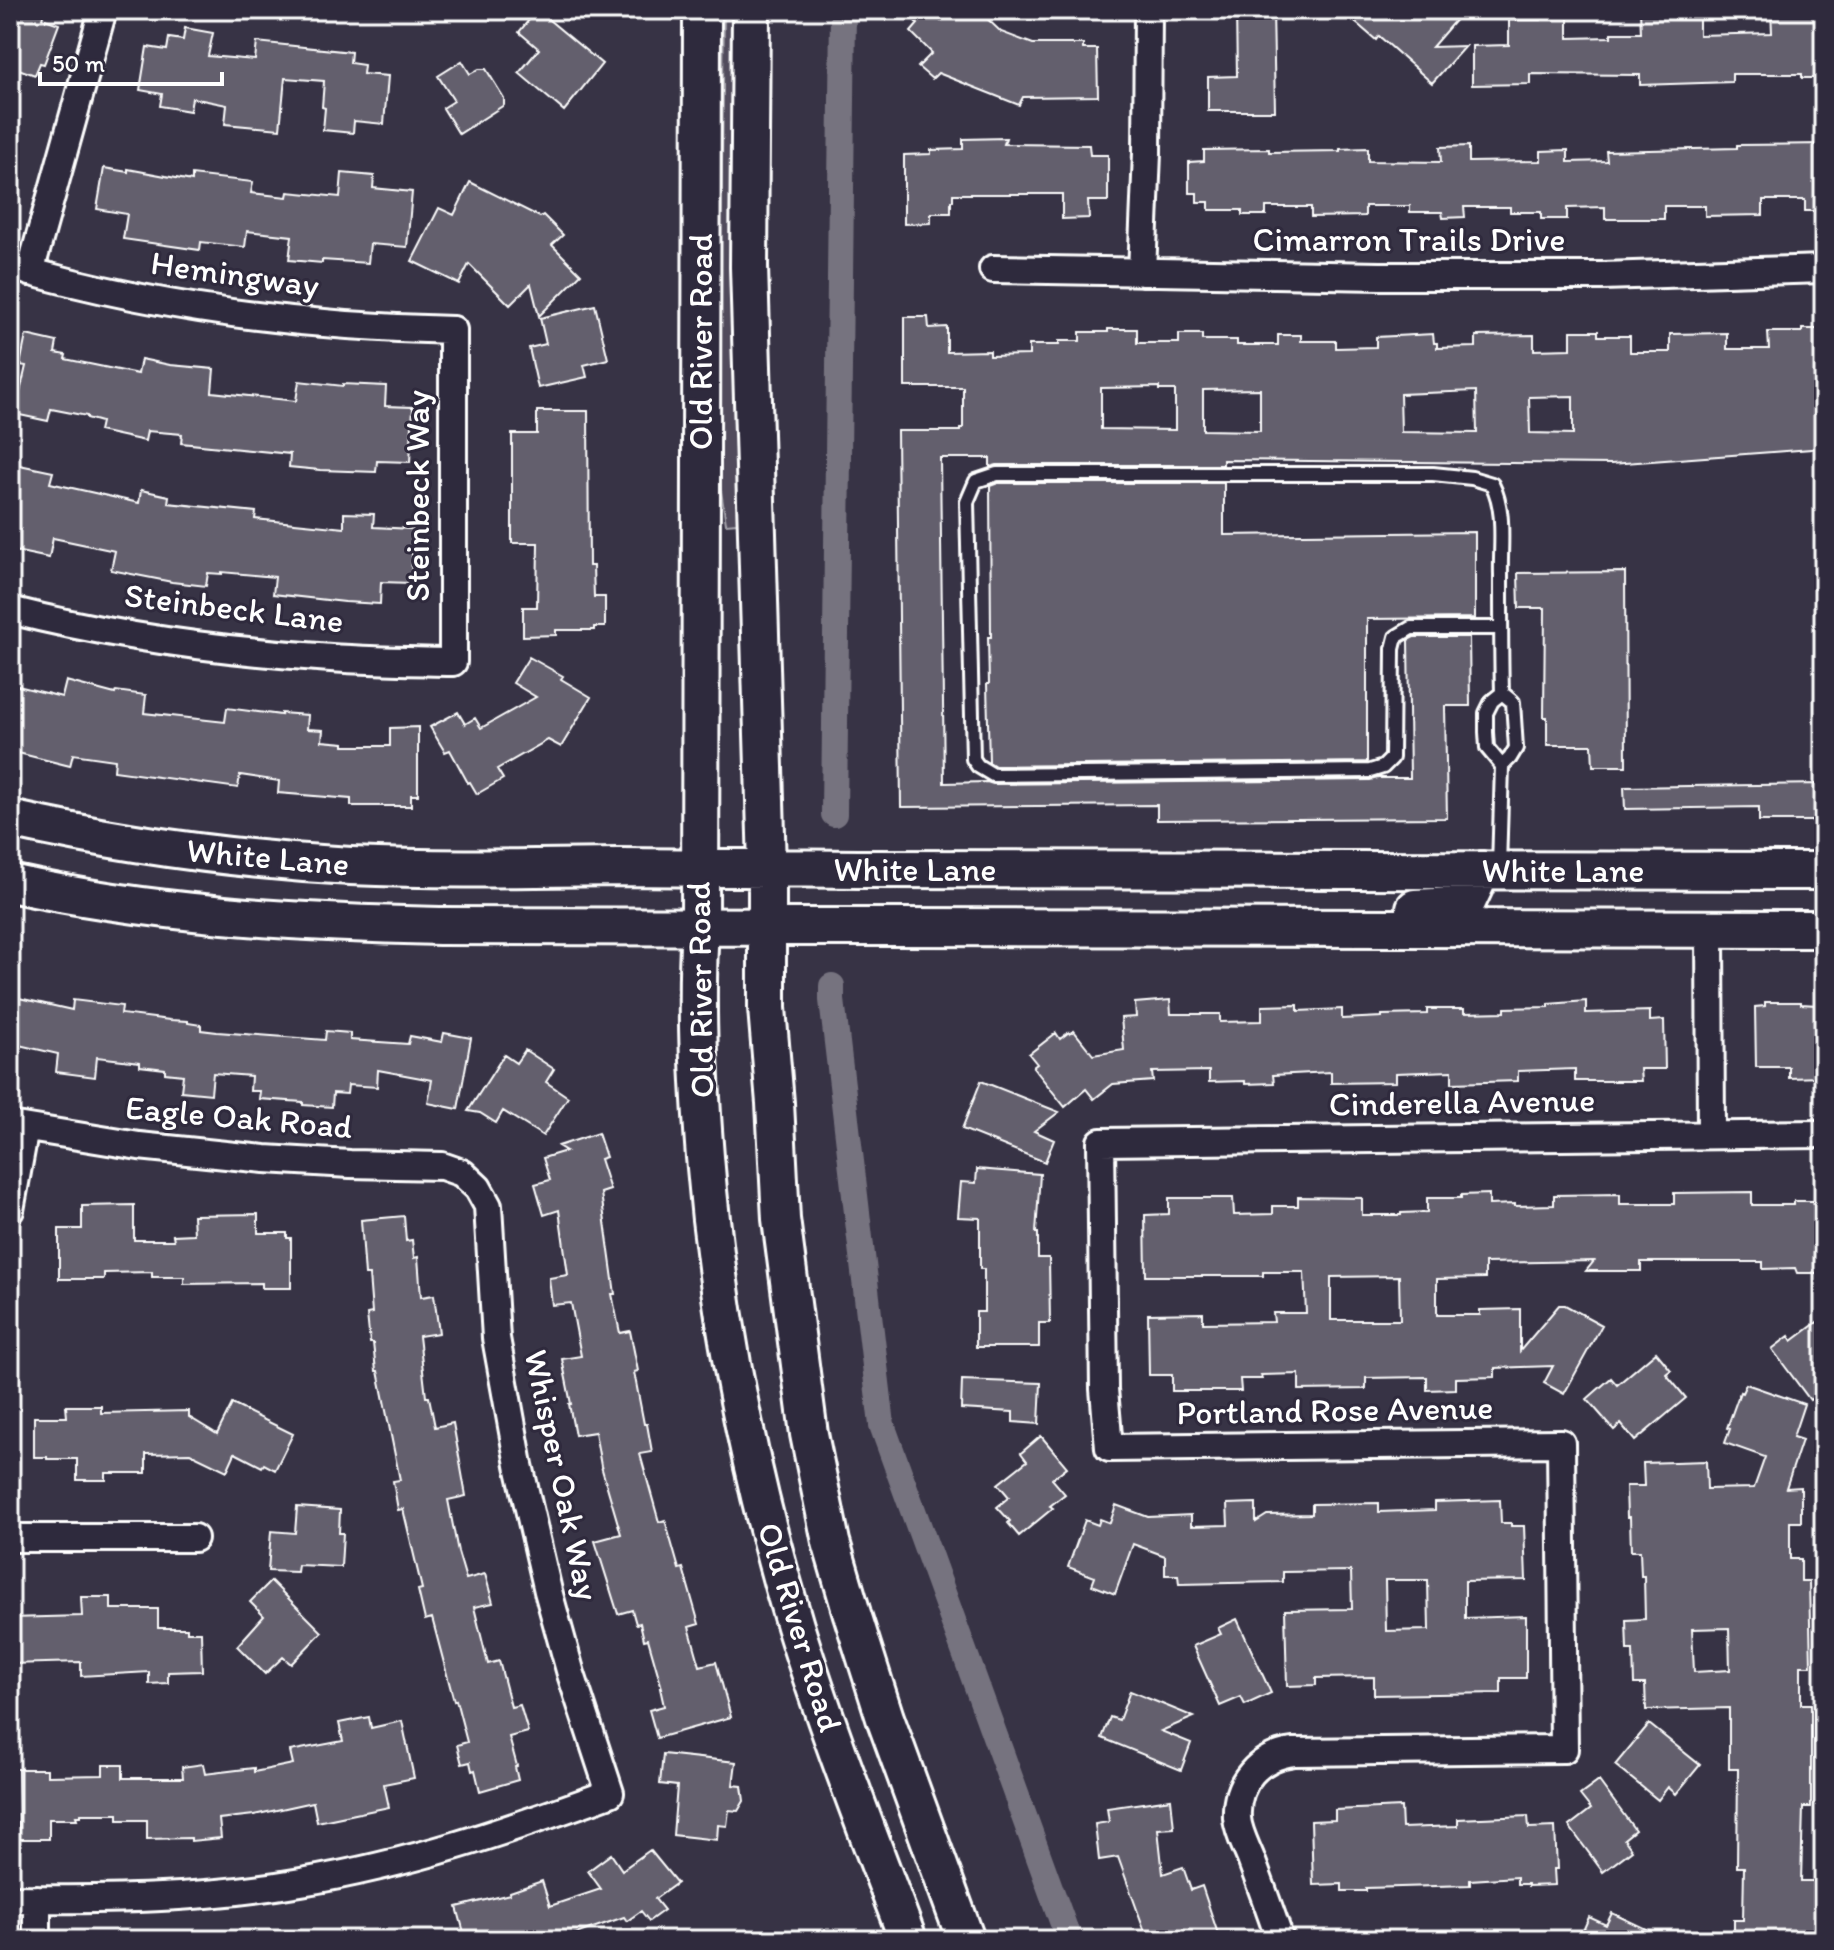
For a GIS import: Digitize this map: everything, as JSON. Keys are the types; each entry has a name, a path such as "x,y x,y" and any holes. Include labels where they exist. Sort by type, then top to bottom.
{"main road":[{"name":"Old River Road","path":"702,10 700,927 697,981 700,1098 710,1213 725,1328 747,1442 775,1555 796,1629 833,1737 908,1940"},
{"name":"Old River Road","path":"751,10 749,267 767,867 767,1008 781,1219 809,1434 831,1542 885,1718 966,1940"},
{"name":"White Lane","path":"10,819 51,829 163,847 350,866 1824,871"},
{"path":"1313,928 1327,917 1345,912 1455,906 1467,902 1490,870"},
{"name":"White Lane","path":"10,883 139,905 327,924 1824,929"}],"street":[{"path":"20,269 103,10"},
{"path":"1142,272 1148,10"},
{"name":"Hemingway","path":"20,269 204,310 314,323 453,330"},
{"name":"Cimarron Trails Drive","path":"993,269 1602,276 1824,269"},
{"name":"Steinbeck Way","path":"453,330 453,662"},
{"name":"Steinbeck Lane","path":"10,610 119,632 218,647 318,657 453,662"},
{"path":"1710,929 1711,1135"},
{"path":"10,1210 17,1126"},
{"name":"Eagle Oak Road","path":"17,1126 139,1146 350,1164 442,1166 462,1173"},
{"name":"Cinderella Avenue","path":"1109,1448 1104,1389 1101,1142 1824,1134"},
{"name":"Whisper Oak Way","path":"37,1899 144,1899 299,1883 450,1849 610,1793 571,1674 519,1465 496,1338 488,1206 478,1188 462,1173"},
{"name":"Portland Rose Avenue","path":"1109,1448 1561,1443 1564,1749 1294,1752 1268,1758 1243,1783 1237,1801 1237,1822 1280,1940"},
{"path":"10,1538 194,1538"},
{"path":"10,1899 37,1899 37,1940"}],"lane":[{"path":"1490,870 1502,766 1516,748 1513,702 1502,693 1501,628 1499,498 1492,484 1472,478 1433,474 997,474 976,481 967,502 973,759 993,775 1370,771 1383,767 1392,758 1393,649 1396,637 1411,628 1501,628"},
{"path":"1502,693 1492,701 1486,713 1487,748 1502,766"}],"shaded area":[{"path":"724,10 734,10 737,523 726,524 718,470"}],"building":[{"path":"10,10 45,10 42,18 59,24 44,64 40,63 35,75 10,66"},
{"path":"537,10 602,64 564,111 519,73 539,49 519,32"},
{"path":"923,10 930,10 941,21 951,10 978,10 1001,32 1033,44 1083,44 1083,49 1097,49 1098,96 1023,97 1019,105 938,73 932,79 918,67 932,53 911,32 918,24 913,19"},
{"path":"1236,10 1273,10 1275,111 1208,111 1208,77 1237,76"},
{"path":"1341,10 1464,10 1432,47 1465,46 1432,83 1379,36 1376,40"},
{"path":"1640,10 1699,10 1699,35 1772,33 1771,10 1824,11 1824,78 1802,78 1802,74 1732,74 1732,82 1640,85 1640,75 1530,74 1530,84 1472,85 1472,46 1509,45 1509,20 1541,20 1541,15 1568,15 1568,38 1611,37 1611,33 1641,33"},
{"path":"185,28 213,33 208,56 255,60 257,42 351,52 350,63 364,65 363,74 388,76 384,124 354,121 353,133 323,130 324,81 285,78 280,129 225,124 227,105 192,98 190,111 160,106 162,94 140,90 147,47 167,50 169,38 183,40"},
{"path":"462,61 470,74 486,69 504,98 504,105 459,134 443,108 454,101 438,76"},
{"path":"1006,138 1004,144 1089,145 1090,155 1108,155 1108,201 1088,201 1089,218 1062,219 1062,194 953,194 951,213 931,213 931,223 904,224 904,155 963,149 963,139"},
{"path":"1824,144 1824,211 1805,211 1805,200 1763,200 1763,215 1705,216 1705,206 1664,206 1664,219 1605,219 1605,207 1567,208 1567,219 1541,219 1541,212 1510,212 1510,207 1464,207 1465,217 1443,218 1442,212 1410,212 1410,206 1365,206 1365,216 1311,217 1311,207 1266,207 1266,215 1242,215 1242,210 1209,210 1209,202 1197,202 1197,193 1189,193 1189,162 1204,161 1204,150 1269,149 1269,152 1368,148 1368,161 1441,162 1440,147 1469,146 1469,162 1541,161 1541,151 1568,150 1568,162 1607,161 1606,151"},
{"path":"104,168 128,172 128,169 192,181 192,175 253,182 251,193 287,197 288,192 340,197 342,173 374,176 373,188 412,192 407,247 370,244 368,263 322,260 322,263 289,260 292,236 247,231 245,247 201,242 200,250 123,239 127,214 97,209"},
{"path":"470,182 540,217 543,215 563,235 552,245 581,274 539,316 531,284 510,305 469,264 459,284 412,261 439,208 454,215"},
{"path":"595,305 608,359 584,365 587,377 538,388 529,348 546,344 540,318"},
{"path":"905,317 928,317 929,328 947,327 947,352 990,351 990,356 1029,355 1029,345 1080,341 1080,332 1108,332 1108,329 1137,329 1137,343 1179,343 1179,334 1202,334 1202,340 1237,340 1237,345 1278,345 1278,335 1301,335 1301,341 1336,341 1336,348 1376,347 1376,337 1433,334 1437,348 1476,347 1476,336 1534,335 1534,350 1571,349 1571,331 1598,331 1598,336 1630,336 1630,352 1670,352 1670,334 1727,333 1727,349 1769,349 1768,332 1824,329 1824,448 1611,464 1223,460 1223,465 990,467 990,458 940,458 944,783 1410,778 1408,640 1414,637 1469,637 1470,706 1445,706 1447,818 1157,820 1157,805 901,807 897,431 960,431 963,428 963,387 905,387","holes":["1159,387 1159,390 1175,390 1175,430 1101,429 1101,388","1260,389 1260,431 1203,430 1203,390","1476,391 1477,433 1401,432 1400,394","1573,396 1573,434 1530,433 1529,397"]},
{"path":"26,335 57,342 55,353 66,355 65,359 138,374 141,359 214,369 212,392 296,401 299,381 343,386 386,386 385,406 413,407 410,462 377,461 376,472 289,467 290,454 181,443 182,434 147,431 145,441 99,431 101,422 51,409 48,421 15,414 26,366 20,365"},
{"path":"537,411 588,411 589,566 593,566 594,597 605,597 605,627 556,630 556,635 523,636 523,607 537,607 538,543 512,543 512,434 537,434"},
{"path":"10,463 53,472 50,483 139,503 141,490 169,496 168,503 256,512 255,519 344,528 344,513 374,514 373,527 413,529 411,583 381,582 380,604 345,602 273,594 275,577 208,573 206,586 111,570 115,551 53,538 49,558 10,550"},
{"path":"998,483 1224,483 1224,535 1475,532 1475,618 1367,619 1367,762 995,766 989,762 987,684 988,637 991,637 990,486"},
{"path":"1625,572 1626,766 1593,766 1592,745 1547,745 1547,717 1544,717 1545,608 1519,608 1518,573"},
{"path":"529,657 563,676 561,679 591,697 561,747 548,740 497,769 503,779 477,794 450,750 445,752 430,727 458,712 465,724 475,718 481,728 536,697 513,683"},
{"path":"66,681 115,694 116,691 146,695 144,713 225,722 227,708 308,715 307,729 323,730 322,741 344,743 344,746 390,746 390,728 418,727 418,795 411,795 411,806 351,806 351,799 278,793 279,781 240,775 238,788 114,771 115,760 73,754 70,766 10,751 10,684 62,697"},
{"path":"1824,784 1824,821 1759,821 1759,807 1625,809 1624,787"},
{"path":"10,996 72,1010 73,1000 122,1006 121,1014 188,1021 201,1025 201,1030 217,1032 325,1040 326,1031 350,1033 350,1040 408,1044 410,1036 442,1042 444,1033 471,1038 458,1109 428,1103 432,1080 378,1070 377,1087 348,1085 347,1094 333,1093 332,1107 303,1105 303,1102 259,1099 260,1091 250,1091 251,1076 213,1073 211,1094 181,1091 183,1075 140,1066 140,1062 97,1057 95,1077 56,1072 58,1054 10,1043"},
{"path":"1170,1000 1171,1014 1220,1014 1220,1022 1262,1021 1262,1006 1298,1005 1298,1011 1342,1009 1342,1019 1427,1014 1427,1009 1464,1009 1464,1013 1505,1012 1505,1008 1549,1007 1549,1004 1586,1001 1586,1013 1650,1011 1650,1021 1664,1020 1665,1069 1640,1069 1641,1081 1575,1081 1575,1069 1518,1071 1518,1081 1452,1083 1452,1071 1396,1073 1396,1082 1331,1083 1331,1072 1273,1075 1274,1083 1245,1084 1245,1081 1209,1082 1209,1071 1152,1072 1153,1081 1113,1084 1094,1099 1086,1089 1065,1107 1033,1067 1037,1064 1029,1054 1056,1033 1060,1039 1074,1031 1093,1055 1124,1050 1121,1018 1136,1017 1135,1003"},
{"path":"1765,1002 1817,1005 1821,1077 1789,1078 1789,1067 1756,1067 1755,1007 1765,1006"},
{"path":"525,1050 554,1069 546,1082 568,1097 543,1136 503,1111 496,1123 480,1113 468,1111 504,1055 516,1063"},
{"path":"981,1081 1059,1112 1034,1131 1054,1140 1045,1162 962,1129"},
{"path":"598,1133 606,1157 600,1159 610,1190 601,1193 615,1294 612,1294 620,1333 630,1331 638,1371 634,1372 652,1452 640,1454 659,1522 665,1520 699,1624 689,1627 700,1666 716,1662 731,1717 657,1738 649,1710 664,1706 648,1639 644,1640 640,1623 636,1624 632,1610 618,1614 595,1541 621,1534 601,1466 595,1432 575,1435 562,1359 581,1356 571,1303 552,1305 549,1278 568,1275 559,1210 544,1215 535,1184 550,1180 543,1158 566,1151 558,1146"},
{"path":"977,1169 1040,1174 1036,1233 1038,1258 1049,1258 1050,1323 1039,1323 1039,1347 976,1347 976,1312 984,1312 980,1218 958,1217 961,1182 976,1183"},
{"path":"1752,1192 1752,1205 1794,1205 1794,1201 1819,1201 1819,1216 1824,1216 1824,1260 1817,1260 1817,1273 1797,1273 1795,1268 1763,1269 1763,1262 1641,1262 1641,1271 1586,1271 1594,1261 1485,1263 1485,1278 1437,1279 1437,1315 1480,1315 1480,1310 1520,1309 1520,1351 1559,1305 1565,1305 1602,1325 1564,1394 1544,1383 1553,1366 1495,1368 1495,1377 1456,1378 1456,1389 1427,1390 1427,1377 1366,1378 1366,1389 1299,1390 1299,1374 1240,1379 1241,1391 1172,1391 1172,1375 1149,1375 1148,1314 1203,1313 1203,1323 1274,1322 1273,1313 1306,1313 1304,1272 1263,1272 1263,1276 1146,1276 1145,1215 1169,1214 1169,1198 1233,1198 1234,1215 1273,1214 1273,1206 1298,1206 1298,1197 1362,1198 1362,1215 1401,1215 1427,1212 1427,1198 1461,1198 1461,1195 1489,1194 1489,1205 1515,1206 1554,1205 1554,1195 1620,1194 1620,1204 1674,1204 1674,1193","holes":["1399,1276 1400,1320 1331,1320 1331,1277"]},
{"path":"134,1205 134,1240 174,1240 173,1235 194,1234 193,1215 258,1214 258,1233 287,1233 287,1238 291,1238 291,1288 262,1288 262,1283 184,1284 184,1277 152,1277 152,1272 104,1273 104,1279 59,1279 59,1229 82,1229 82,1206"},
{"path":"404,1216 406,1241 412,1240 414,1258 418,1257 421,1297 434,1295 439,1333 419,1336 426,1397 429,1397 435,1427 453,1423 466,1496 448,1500 458,1552 466,1579 485,1574 493,1603 474,1607 488,1664 499,1661 511,1707 520,1705 528,1732 509,1737 518,1780 480,1791 470,1762 462,1764 457,1745 467,1742 432,1618 425,1620 418,1590 422,1589 403,1509 398,1510 393,1481 400,1480 376,1371 373,1343 370,1343 367,1314 372,1313 369,1275 365,1275 361,1220"},
{"path":"1824,1317 1824,1389 1810,1400 1772,1349 1789,1336 1792,1341"},
{"path":"1656,1352 1671,1370 1666,1374 1686,1398 1635,1441 1621,1424 1614,1430 1587,1399 1611,1378 1617,1385"},
{"path":"962,1380 1041,1383 1039,1424 1013,1422 1013,1412 961,1409"},
{"path":"1746,1384 1804,1404 1793,1437 1802,1440 1786,1488 1801,1487 1801,1522 1790,1522 1790,1559 1801,1559 1801,1581 1809,1581 1811,1666 1801,1666 1801,1704 1811,1704 1811,1807 1803,1807 1801,1881 1815,1881 1816,1940 1734,1940 1734,1920 1743,1920 1744,1867 1737,1867 1738,1769 1729,1769 1729,1708 1646,1710 1645,1684 1634,1684 1633,1650 1627,1650 1626,1620 1645,1619 1644,1576 1641,1576 1640,1551 1631,1551 1626,1486 1644,1486 1643,1463 1706,1461 1707,1489 1754,1488 1765,1457 1725,1443 1730,1429 1727,1428","holes":["1729,1628 1730,1670 1694,1672 1692,1629"]},
{"path":"232,1404 293,1434 275,1470 235,1453 227,1471 190,1453 146,1454 146,1473 106,1473 106,1480 77,1480 77,1459 34,1457 34,1417 67,1417 66,1406 101,1406 101,1413 189,1411 189,1417 217,1434"},
{"path":"1041,1436 1067,1467 1052,1479 1065,1494 1019,1536 997,1507 1009,1497 998,1484 1027,1461 1021,1453"},
{"path":"1500,1500 1501,1523 1524,1526 1526,1580 1465,1581 1465,1618 1526,1616 1526,1678 1501,1678 1501,1693 1374,1695 1374,1677 1316,1678 1316,1685 1287,1686 1285,1610 1352,1609 1351,1571 1283,1572 1283,1582 1179,1584 1178,1575 1165,1575 1165,1556 1133,1544 1115,1594 1092,1585 1095,1577 1068,1567 1085,1520 1098,1525 1100,1519 1110,1523 1116,1505 1148,1517 1191,1515 1191,1526 1228,1525 1227,1504 1256,1503 1256,1522 1267,1515 1312,1514 1312,1504 1379,1503 1379,1512 1435,1510 1435,1502","holes":["1385,1580 1428,1580 1429,1630 1386,1631"]},
{"path":"297,1507 340,1510 339,1533 343,1533 341,1567 298,1565 297,1572 268,1571 271,1531 295,1533"},
{"path":"271,1581 322,1632 291,1664 283,1657 265,1674 237,1646 264,1616 250,1602"},
{"path":"81,1597 111,1597 111,1609 158,1609 158,1628 187,1628 187,1632 201,1632 202,1671 168,1672 168,1683 149,1684 149,1672 81,1676 81,1662 10,1664 10,1618 82,1616"},
{"path":"1237,1619 1271,1693 1245,1705 1241,1697 1220,1706 1193,1646 1221,1634 1218,1628"},
{"path":"1130,1691 1194,1717 1161,1731 1191,1743 1181,1770 1102,1738 1110,1717 1119,1720"},
{"path":"369,1717 371,1728 402,1721 414,1778 384,1784 389,1807 317,1822 313,1802 219,1819 221,1838 191,1841 191,1838 147,1839 147,1820 118,1820 118,1814 81,1814 76,1816 77,1819 49,1819 49,1839 19,1839 18,1769 47,1769 47,1776 103,1775 103,1765 123,1765 123,1778 183,1778 182,1767 203,1764 205,1774 254,1768 254,1772 293,1764 290,1751 343,1741 339,1723"},
{"path":"1649,1724 1700,1765 1676,1794 1668,1787 1658,1800 1615,1765"},
{"path":"663,1754 736,1762 733,1785 742,1786 744,1801 738,1811 729,1810 727,1826 718,1825 717,1840 673,1835 677,1786 660,1784"},
{"path":"1599,1781 1635,1830 1624,1839 1632,1850 1603,1872 1569,1826 1591,1809 1580,1795"},
{"path":"1171,1799 1174,1828 1158,1829 1163,1874 1183,1867 1191,1890 1202,1886 1220,1940 1148,1940 1118,1857 1099,1860 1095,1824 1109,1822 1107,1808"},
{"path":"1401,1807 1402,1828 1458,1826 1458,1819 1528,1816 1529,1828 1555,1827 1555,1885 1517,1884 1517,1877 1470,1880 1470,1885 1366,1888 1366,1891 1342,1891 1342,1884 1313,1885 1311,1821 1335,1820 1335,1810"},
{"path":"650,1850 677,1883 655,1899 664,1910 649,1921 641,1911 627,1921 624,1917 570,1936 572,1940 466,1940 457,1907 510,1894 542,1881 550,1906 601,1889 588,1871 611,1854 622,1870"},
{"path":"1612,1913 1669,1940 1579,1940 1589,1917 1606,1925"}],"waterway":[{"path":"834,814 843,10"},
{"path":"832,986 882,1425 1069,1940"}]}
